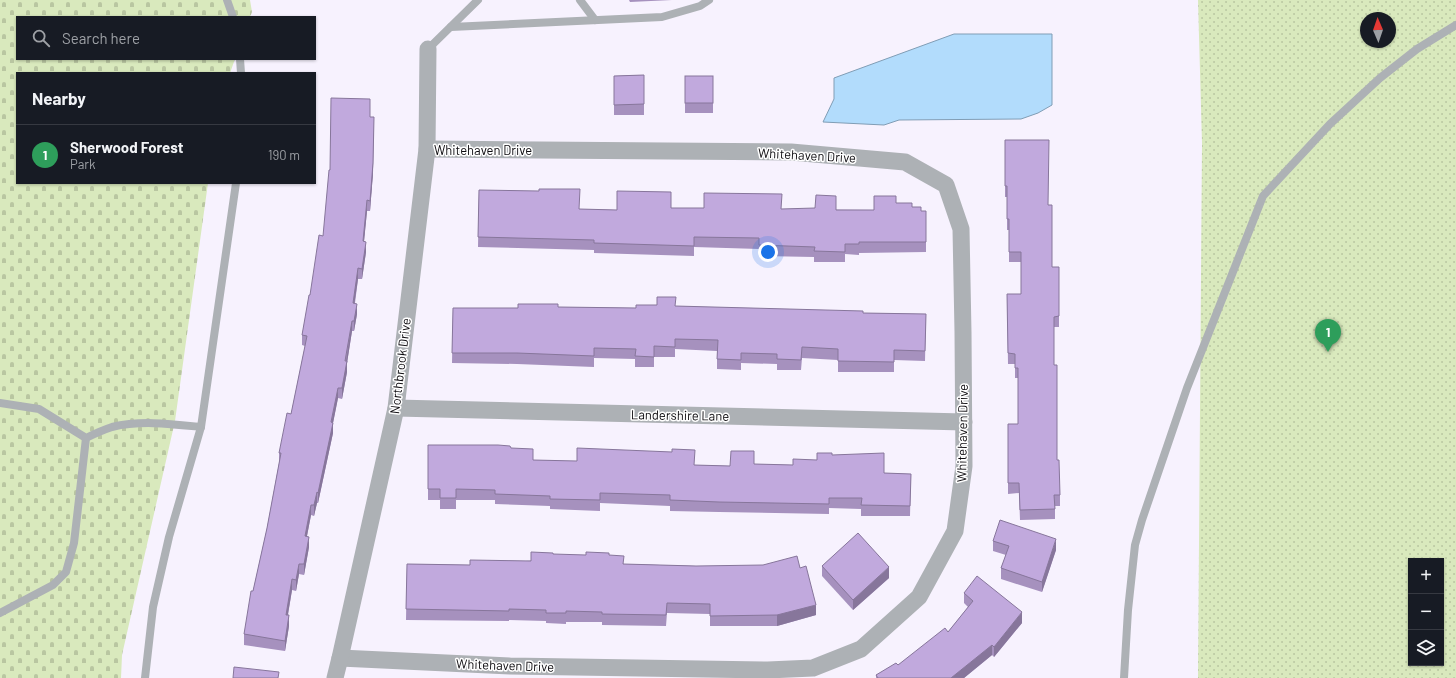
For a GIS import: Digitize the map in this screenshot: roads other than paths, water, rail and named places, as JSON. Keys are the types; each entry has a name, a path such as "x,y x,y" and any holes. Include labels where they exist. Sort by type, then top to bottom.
{"street":[{"name":"Northbrook Drive","path":"335,678 396,408 427,150 428,49"},
{"name":"Whitehaven Drive","path":"340,658 510,666 768,670 813,668 860,649 919,597 955,531 964,466 961,229 946,185 905,162 791,152 427,150"},
{"name":"Landershire Lane","path":"396,408 964,422"}],"lane":[{"path":"227,0 233,16"},
{"path":"428,49 478,0"},
{"path":"580,0 595,20"},
{"path":"450,28 662,17 700,6 709,0"},
{"path":"1124,678 1133,559 1140,527 1187,388 1263,196 1330,124 1380,78 1417,49 1456,25"},
{"path":"240,60 241,72"},
{"path":"145,678 153,607 170,537 201,428 236,184"},
{"path":"0,403 39,409 86,438"},
{"path":"86,438 112,427 138,424 165,424 201,428"},
{"path":"0,613 53,585 66,572 74,543 86,438"}],"water":[{"path":"954,34 1052,34 1052,105 1038,113 1021,119 899,120 884,125 823,122 834,99 834,78"}],"place":[{"name":"Sherwood Forest","path":"1328,352"}]}
